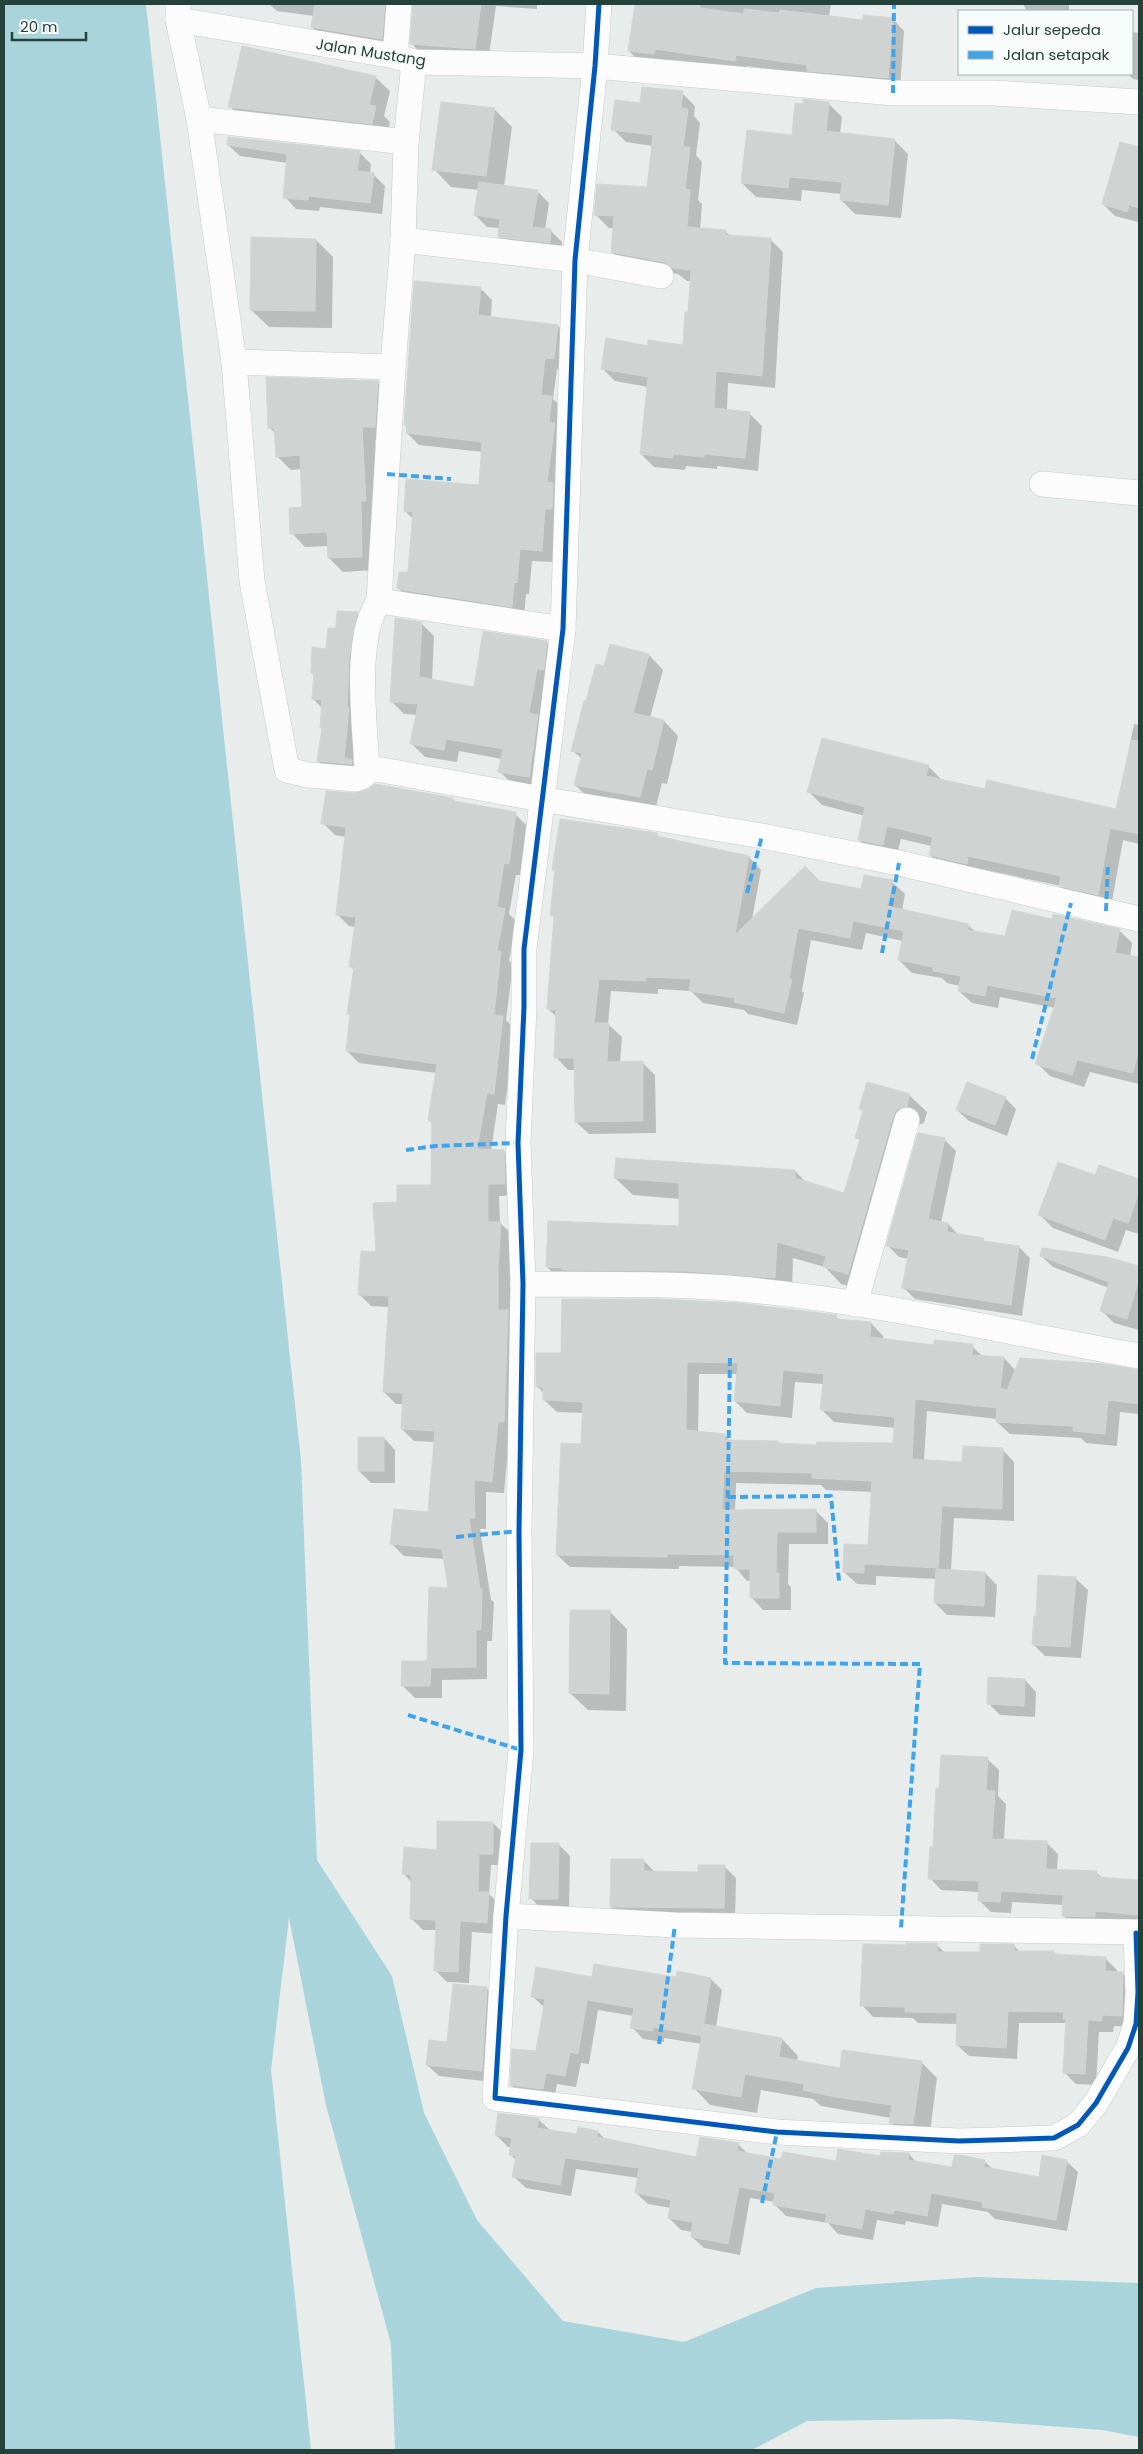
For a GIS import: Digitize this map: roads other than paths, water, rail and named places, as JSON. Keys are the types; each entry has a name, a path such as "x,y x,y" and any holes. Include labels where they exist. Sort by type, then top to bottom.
{"street":[{"path":"178,12 199,119 234,362 252,581 287,770 308,776 356,779 363,776 366,769 363,668 365,637 373,610 379,601 393,366 403,240 406,142 405,59 399,4"},
{"path":"506,1916 676,1925 1138,1933 1136,2024 1128,2048 1090,2110 1078,2124 1054,2138 959,2141 777,2132 495,2098 506,1916 521,1750 519,1531 523,1284 518,1143 524,1007 524,949 562,629 575,260 595,66 599,4"},
{"name":"Jalan Mustang","path":"178,12 405,59 595,66 893,93 994,93 1139,102"},
{"path":"199,119 406,142"},
{"path":"403,240 575,260 661,276"},
{"path":"234,362 393,366"},
{"path":"1042,484 1139,493"},
{"path":"379,601 562,629"},
{"path":"366,769 382,770 762,836 899,864 1139,919"},
{"path":"855,1304 907,1120"},
{"path":"523,1284 653,1285 739,1289 855,1304 1139,1356"}],"water":[{"path":"4,4 146,4 301,1461 317,1860 392,1976 424,2113 477,2220 563,2321 684,2342 816,2288 978,2277 1139,2283 1139,2437 1102,2430 954,2419 807,2421 752,2450 395,2450 391,2344 326,2105 289,1918 271,2070 311,2450 4,2450"}]}
